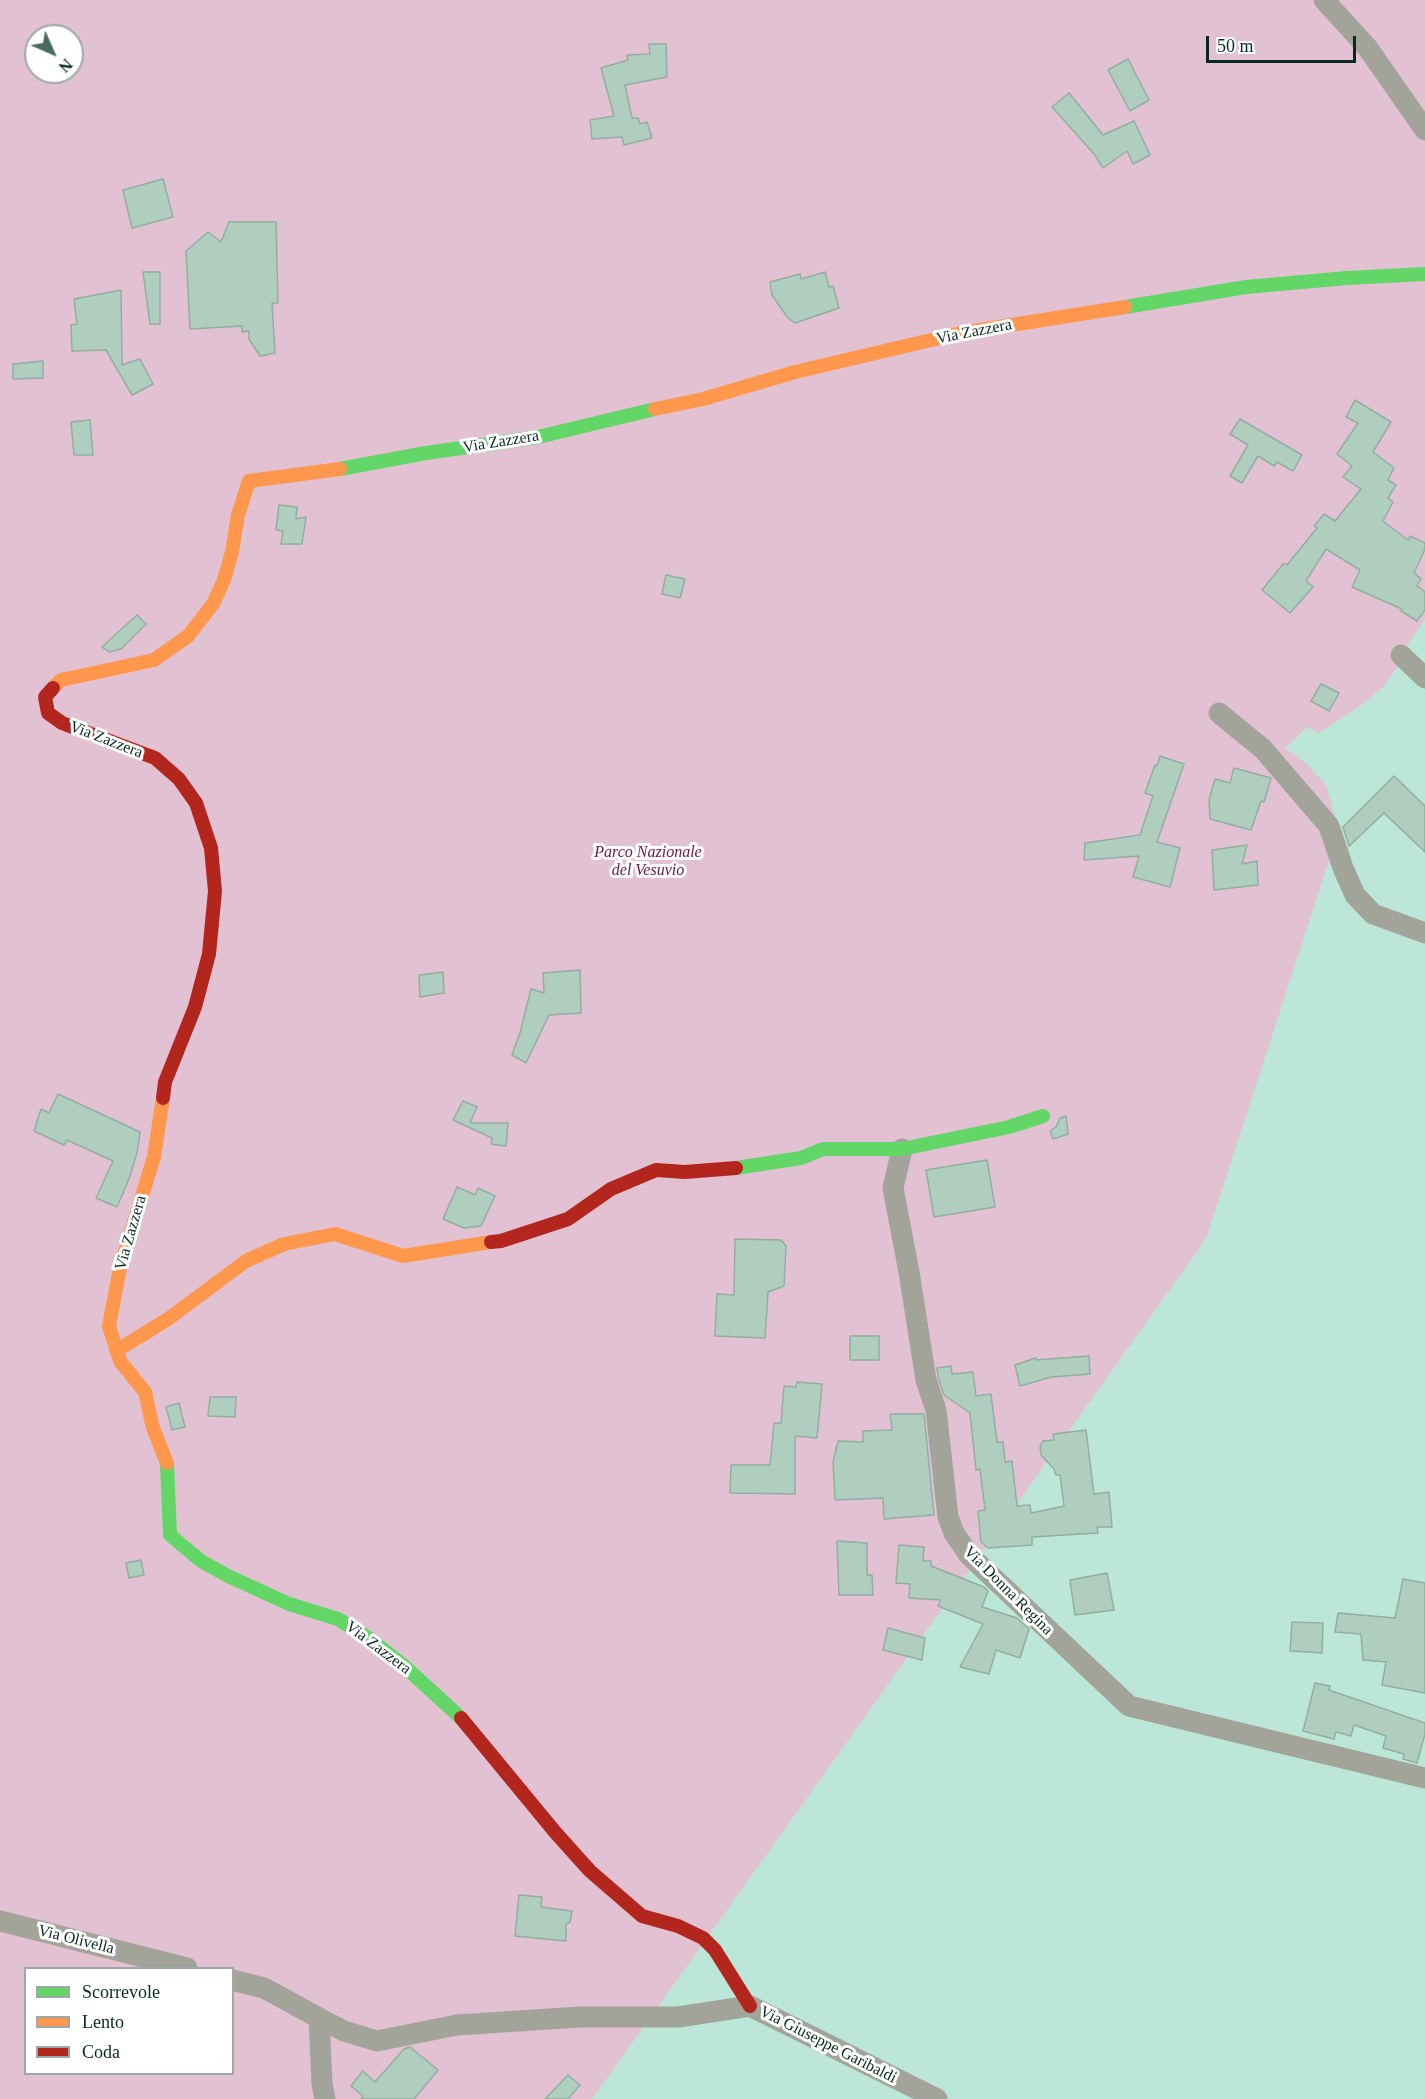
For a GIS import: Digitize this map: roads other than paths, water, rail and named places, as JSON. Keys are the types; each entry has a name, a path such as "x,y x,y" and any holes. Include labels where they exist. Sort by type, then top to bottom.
{"street":[{"path":"1324,0 1367,47 1425,130"},
{"name":"Via Zazzera","path":"750,2006 715,1950 703,1938 678,1926 642,1917 590,1871 555,1832 470,1725 370,1639 338,1619 290,1604 228,1576 201,1561 170,1535 168,1466 153,1428 145,1392 120,1361 110,1326 120,1268 154,1157 165,1082 195,1007 209,954 216,891 211,848 196,803 179,779 154,758 118,743 83,733 62,723 48,713 45,697 61,680 154,660 189,636 213,604 224,580 232,552 238,515 249,481 340,469 426,453 538,437 603,420 703,399 795,372 961,333 1246,287 1425,274"},
{"path":"1401,655 1425,678"},
{"path":"1219,713 1263,749 1329,826 1355,895 1373,914 1425,933"},
{"path":"116,1351 168,1320 246,1261 284,1244 335,1234 404,1257 452,1247 501,1241 568,1219 611,1189 656,1170 685,1172 770,1164 801,1158 822,1149 902,1149 1009,1127 1043,1116"},
{"name":"Via Donna Regina","path":"902,1149 893,1188 926,1380 936,1410 948,1517 954,1533 969,1555 1129,1706 1425,1778"},
{"name":"Via Olivella","path":"0,1921 183,1967"},
{"path":"234,1980 264,1988 344,2031 377,2041 457,2025 580,2018 678,2017 750,2006"},
{"name":"Via Giuseppe Garibaldi","path":"750,2006 937,2099"},
{"path":"319,2018 322,2084 325,2099"}],"park label":[{"name":"Parco Nazionale del Vesuvio","path":"648,862"}]}
